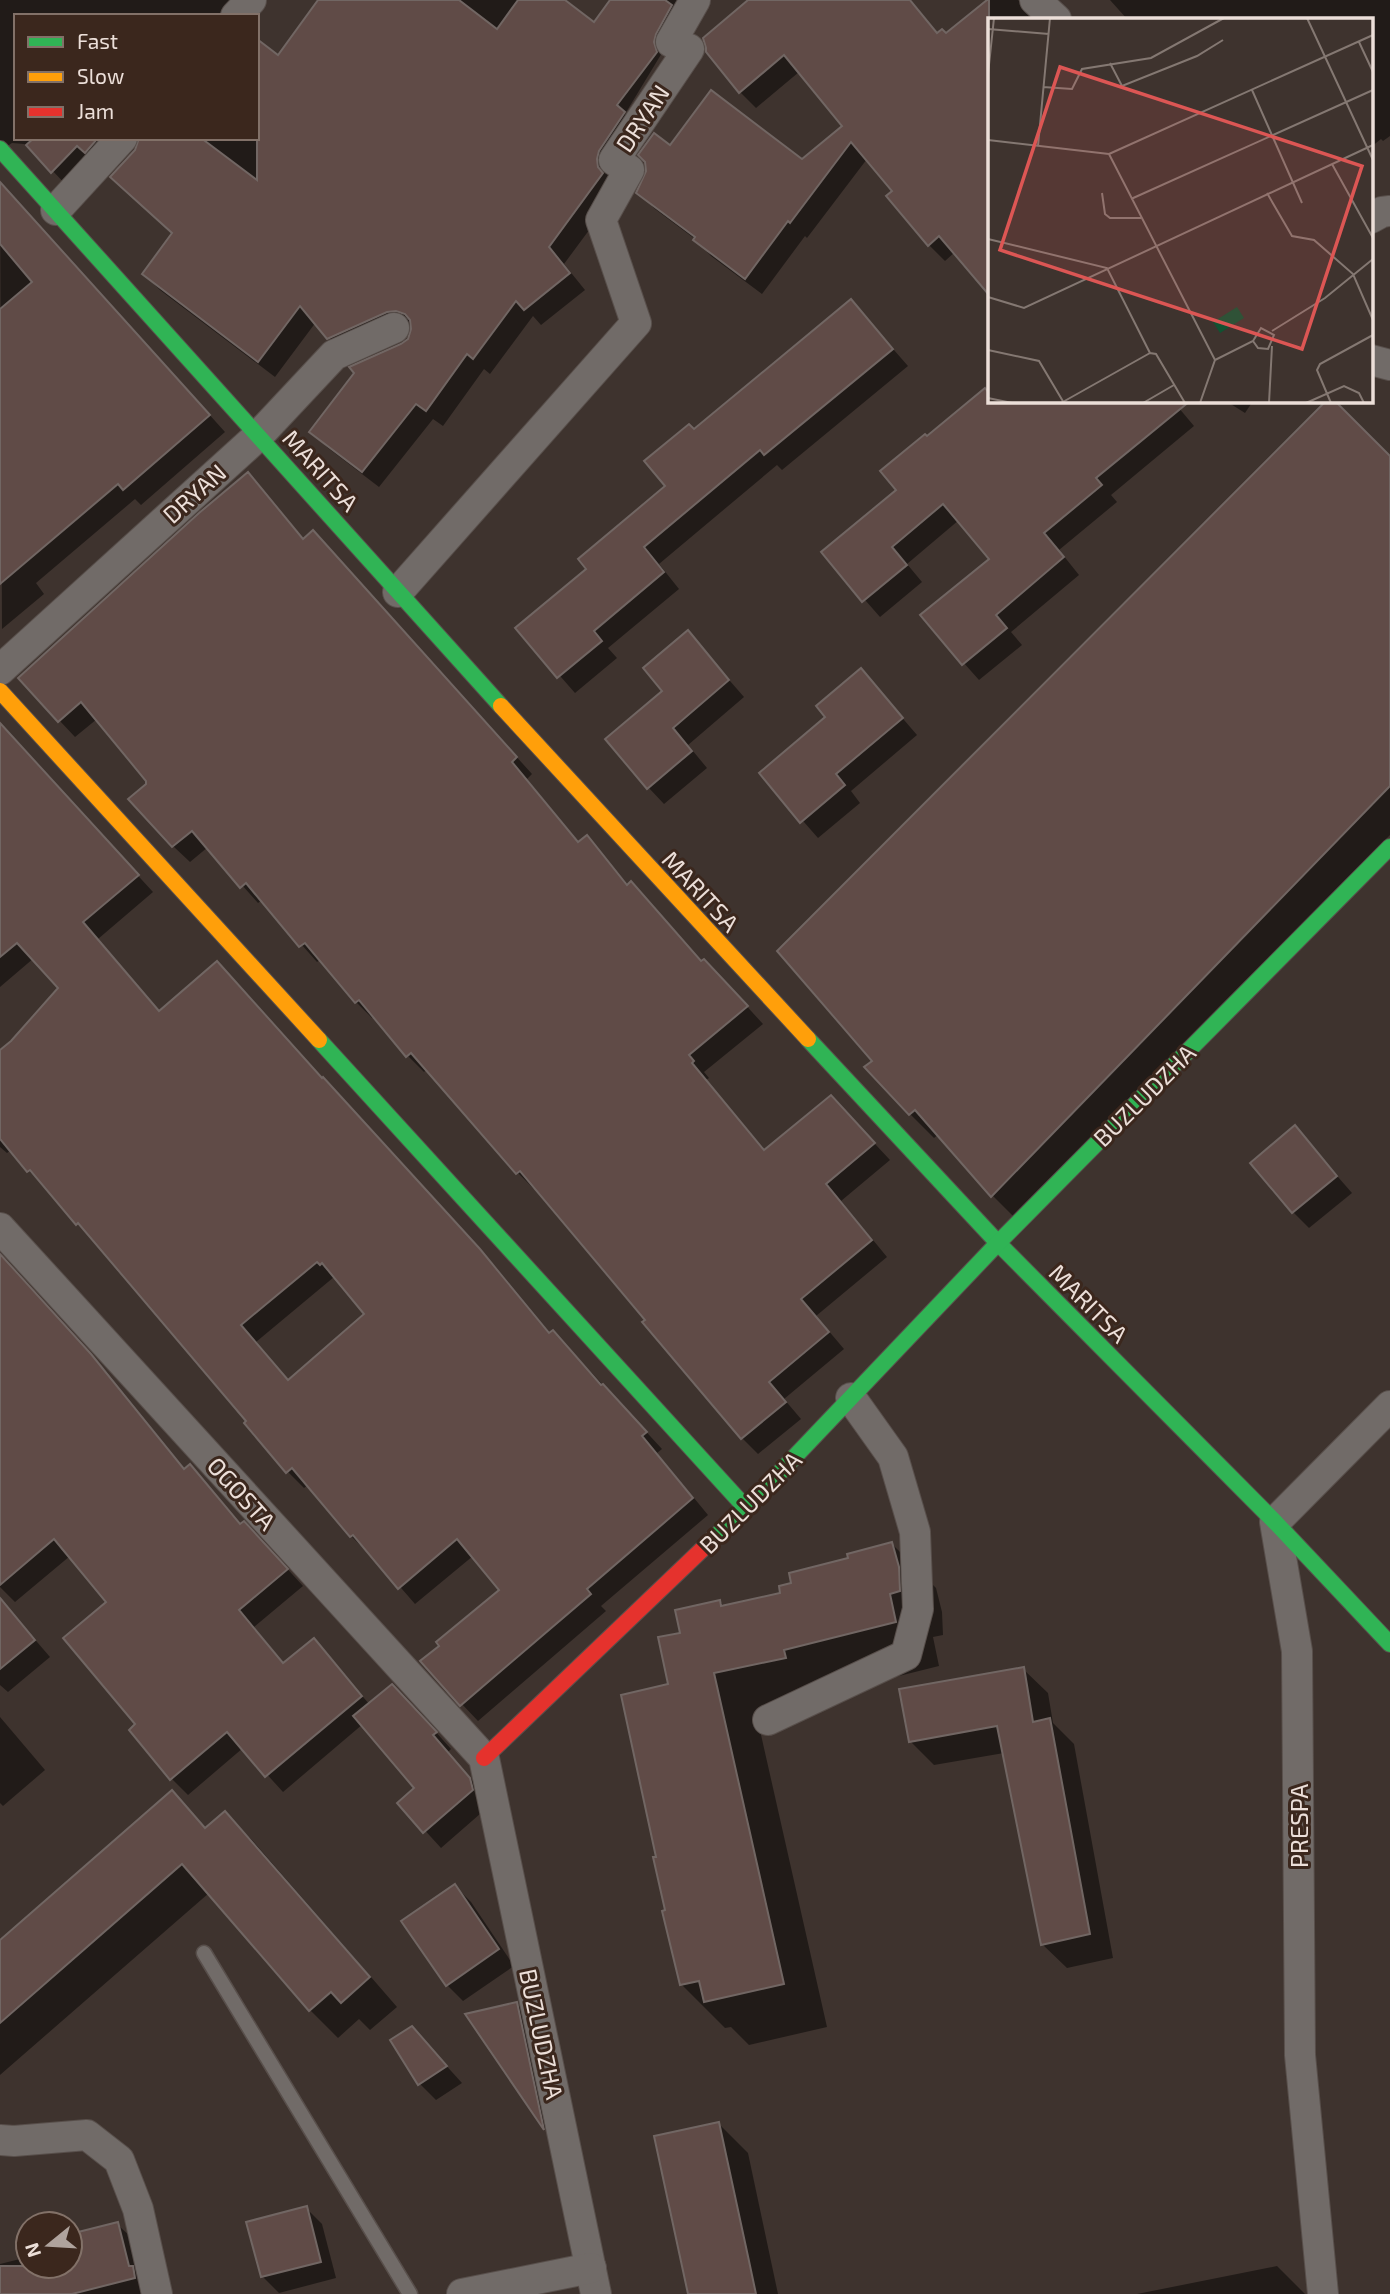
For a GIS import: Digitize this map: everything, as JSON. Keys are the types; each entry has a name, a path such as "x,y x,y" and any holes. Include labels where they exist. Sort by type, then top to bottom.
{"street":[{"path":"238,14 251,0"},
{"name":"DRYAN","path":"398,592 636,323 601,220 629,170 614,160 689,49 671,42 695,0"},
{"path":"1035,0 1055,18"},
{"path":"56,210 120,140"},
{"name":"MARITSA","path":"0,149 566,779 998,1243 1275,1522 1390,1644"},
{"path":"1372,217 1390,211"},
{"name":"DRYAN","path":"0,670 258,435 334,355 394,328"},
{"path":"1372,360 1390,365"},
{"path":"0,691 746,1508"},
{"name":"BUZLUDZHA","path":"593,2281 484,1758 746,1508 998,1243 1390,847"},
{"name":"OGOSTA","path":"0,1228 484,1758"},
{"path":"768,1720 906,1655 918,1609 915,1532 893,1457 851,1398"},
{"path":"1275,1522 1390,1406"},
{"name":"PRESPA","path":"1275,1522 1297,1651 1300,2055 1323,2294"},
{"path":"0,2140 88,2134 119,2160 138,2209 156,2294"},
{"path":"462,2294 593,2281"}],"lane":[{"path":"204,1953 410,2294"}],"building":[{"path":"318,0 459,0 497,29 518,0 565,0 594,22 610,0 665,0 672,5 656,34 654,42 657,52 617,105 625,112 599,151 598,167 603,173 549,247 570,273 524,310 516,301 473,359 467,354 426,411 416,404 362,472 309,432 354,373 349,367 408,339 410,320 405,314 387,312 327,339 300,306 258,362 142,274 172,233 110,177 135,150 138,140 204,140 257,180 259,41 278,55"},
{"path":"748,0 910,0 937,33 942,29 946,33 989,0 988,294 939,236 928,246 886,196 892,191 851,142 745,279 636,193 646,171 645,162 638,155 654,133 670,145 711,90 802,159 842,126 784,55 739,93 706,52 703,38"},
{"path":"32,140 96,140 85,153 77,146 51,173 26,145"},
{"path":"0,182 210,415 123,490 118,484 0,584 0,309 32,282 0,244"},
{"path":"851,299 893,349 764,455 760,450 644,547 664,572 594,631 602,641 557,678 515,628 586,569 578,559 665,486 644,461 689,424 694,429"},
{"path":"985,388 988,392 988,402 1189,402 1096,478 1102,485 1044,533 1064,557 996,615 1007,628 962,665 920,615 989,559 943,504 892,547 907,565 862,602 821,552 896,490 880,471 925,434 927,436"},
{"path":"1325,402 1336,402 1390,456 1390,786 991,1197 915,1110 909,1115 864,1067 872,1061 777,951"},
{"path":"248,472 303,539 313,530 517,757 512,762 578,842 587,835 627,885 631,881 701,961 704,959 748,1006 689,1055 694,1061 692,1063 764,1150 831,1095 875,1143 826,1184 872,1240 801,1299 829,1332 769,1382 786,1402 741,1439 520,1171 516,1174 411,1053 406,1057 359,1000 355,1003 305,943 299,947 246,883 240,888 192,831 172,847 128,799 146,784 146,781 81,702 58,722 18,678 199,513"},
{"path":"688,630 729,680 673,728 692,751 647,789 605,739 662,691 643,668"},
{"path":"861,668 903,718 836,774 845,785 800,823 759,773 825,717 816,706"},
{"path":"0,723 139,875 83,922 159,1011 217,961 480,1249 549,1333 553,1330 647,1432 642,1436 693,1498 587,1589 591,1594 460,1706 420,1661 439,1646 436,1642 499,1590 457,1539 398,1589 292,1468 286,1473 244,1423 246,1421 78,1223 76,1225 0,1139 0,1050 58,988 17,943 0,957","holes":["317,1262 320,1265 322,1263 364,1314 288,1380 241,1325"]},
{"path":"1295,1125 1337,1176 1292,1213 1250,1163"},
{"path":"0,1254 91,1354 184,1469 190,1464 240,1524 244,1521 288,1569 239,1610 283,1663 314,1638 362,1696 265,1777 227,1732 170,1780 129,1730 135,1724 63,1638 106,1602 54,1539 0,1585"},
{"path":"892,1542 899,1567 900,1591 890,1594 896,1622 784,1650 786,1658 714,1673 784,1984 704,2002 699,1981 680,1985 662,1911 665,1910 653,1857 656,1857 621,1695 668,1684 658,1637 680,1633 675,1610 720,1600 721,1606 780,1593 779,1586 791,1583 789,1573 848,1558 847,1554"},
{"path":"0,1598 35,1640 0,1669"},
{"path":"1024,1667 1033,1722 1050,1718 1090,1934 1041,1945 997,1726 909,1742 899,1689"},
{"path":"392,1684 437,1732 433,1735 470,1778 473,1790 423,1833 397,1803 414,1788 353,1716"},
{"path":"172,1790 205,1828 225,1811 370,1977 341,2003 331,1992 309,2011 182,1864 0,2023 0,1940"},
{"path":"455,1884 499,1949 446,1986 401,1921"},
{"path":"517,2002 544,2130 465,2014"},
{"path":"412,2026 447,2066 418,2085 390,2040"},
{"path":"719,2122 756,2294 688,2294 654,2136"},
{"path":"307,2206 321,2262 261,2277 246,2222"},
{"path":"118,2222 129,2266 133,2266 135,2278 72,2294 0,2294 0,2266 14,2266 14,2280 84,2280 84,2230"}],"traffic: fast":[{"path":"0,149 501,706"},
{"path":"713,1539 746,1508 998,1243 1390,847"},
{"path":"808,1039 998,1243 1275,1522 1390,1644"},
{"path":"319,1040 746,1508"}],"traffic: slow":[{"path":"0,691 319,1040"},
{"path":"501,706 808,1039"}],"traffic: jam":[{"path":"484,1758 713,1539"}]}
